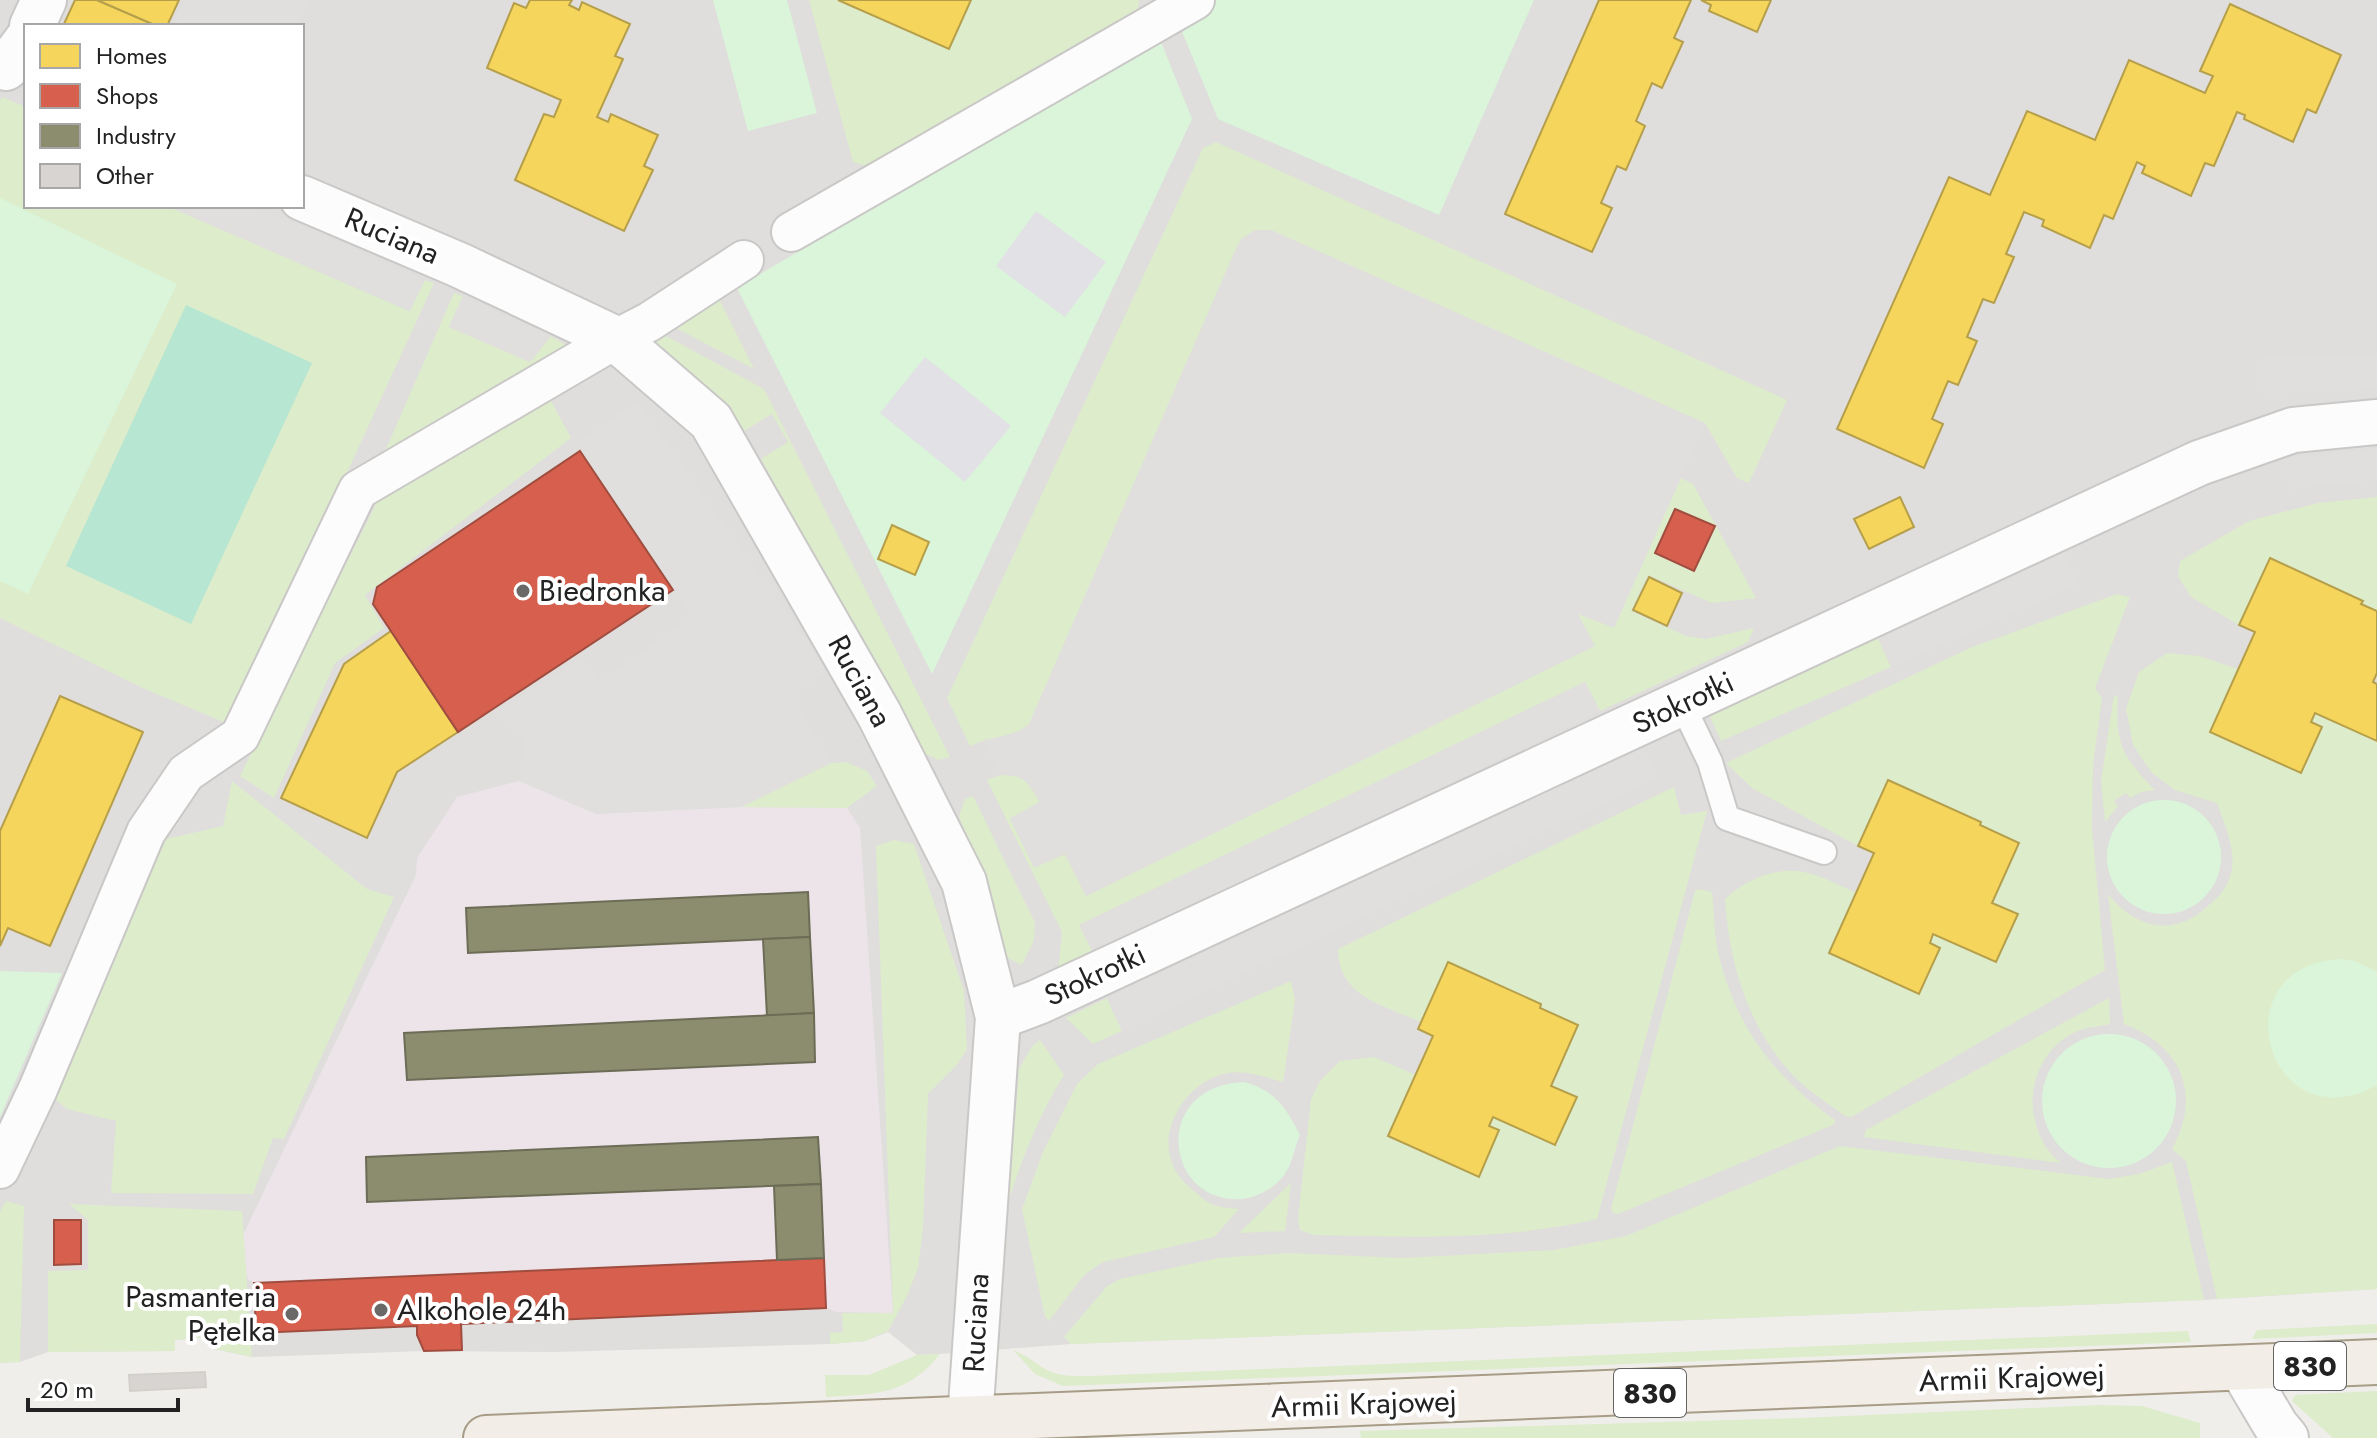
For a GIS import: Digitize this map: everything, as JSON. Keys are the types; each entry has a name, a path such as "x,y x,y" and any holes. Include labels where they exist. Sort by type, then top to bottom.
{"main road":[{"name":"Armii Krajowej","path":"486,1438 970,1420 1332,1422 2377,1362"}],"street":[{"path":"33,24 44,0"},
{"path":"791,232 1195,0"},
{"name":"Ruciana","path":"304,199 459,265 616,339 711,421 879,714 964,882 998,1017 970,1420"},
{"path":"0,1169 38,1089 146,832 186,773 240,736 358,490 649,322 744,260"},
{"name":"Stokrotki","path":"998,1017 1038,1002 2199,463 2293,430 2377,422"},
{"path":"2242,1369 2286,1438"}],"lane":[{"path":"1682,704 1710,762 1727,818 1824,852"}],"shaded area":[{"path":"0,0 2377,0 2377,1289 2204,1300 1071,1344 917,1355 888,1332 865,1341 830,1344 252,1357 214,1349 213,1337 175,1340 175,1351 48,1352 20,1362 0,1363"},
{"path":"184,0 309,0 299,24 174,24"},
{"path":"172,208 259,208 425,280 410,311"},
{"path":"1036,211 1106,262 1065,317 996,266"},
{"path":"1255,230 1271,230 1705,423 1614,628 1578,614 1595,646 1086,896 1065,854 1034,868 1010,818 1040,802 1028,783 1019,777 1000,774 983,740 1016,734 1029,724 1234,253 1241,239"},
{"path":"463,296 551,336 530,362 449,327"},
{"path":"2377,355 2377,390 2263,393 2263,358"},
{"path":"925,357 1011,426 965,482 880,413"},
{"path":"637,402 827,671 792,697 831,763 741,807 596,814 519,781 524,740 500,711 582,658 601,682 692,616 577,443"},
{"path":"2377,449 2377,480 2289,489 2285,459"},
{"path":"2064,552 2078,584 1891,667 1878,638"},
{"path":"1585,682 1600,711 1094,954 1079,925"},
{"path":"1641,745 1657,778 1122,1031 1107,998"},
{"path":"519,781 597,814 741,807 847,808 860,828 893,1313 837,1312 826,1308 824,1258 254,1283 247,1278 243,1235 416,875 417,858 457,797"}],"green space":[{"path":"713,0 787,0 817,113 748,131"},
{"path":"809,0 1139,0 1137,13 872,168 853,162"},
{"path":"1169,0 1534,0 1439,215 1218,119"},
{"path":"1152,41 1161,42 1192,119 932,674 737,288"},
{"path":"2,97 24,106 24,208 172,208 409,311 425,280 434,283 234,719 226,723 145,689 0,618"},
{"path":"1216,142 1787,400 1749,483 1737,478 1705,423 1241,239 1029,725 970,746 947,698 1203,148"},
{"path":"0,198 177,284 28,594 0,581"},
{"path":"454,293 463,296 449,327 530,362 551,336 569,347 383,456"},
{"path":"719,299 754,369 674,327"},
{"path":"186,305 312,363 191,624 66,566"},
{"path":"662,334 764,389 950,757 938,760 924,753 761,459 788,442 772,414 744,431 719,401 654,340"},
{"path":"550,399 571,438 365,595 384,628 335,663 274,798 240,776 378,500"},
{"path":"1681,478 1693,484 1756,598 1712,603 1648,575 1631,611 1686,636 1706,639 1754,628 1748,642 1600,711 1585,682 1079,925 1094,954 1058,971 1062,932 987,780 1012,775 1030,787 1040,803 1010,819 1034,867 1065,854 1086,896 1594,646 1577,613 1614,627"},
{"path":"2377,497 2377,611 2361,604 2362,600 2270,558 2239,625 2191,597 2178,576 2180,561 2249,521 2318,503"},
{"path":"2117,594 2130,597 2095,688 2102,698 2093,765 2092,828 2105,970 1851,1117 1845,1116 1801,1083 1768,1043 1745,998 1737,974 1725,899 1753,880 1786,871 1814,875 1856,893 1829,953 1919,994 1940,948 1930,943 1933,934 1996,962 2017,914 1992,903 2019,842 1980,825 1981,821 1889,780 1858,846 1752,788 1726,763 1970,648"},
{"path":"1878,638 1891,667 1721,741 1708,712"},
{"path":"2167,653 2199,656 2238,669 2211,732 2300,773 2322,727 2311,722 2315,713 2377,741 2377,1289 2217,1299 2186,1161 2172,1149 2185,1109 2181,1074 2160,1045 2124,1024 2108,894 2119,906 2143,922 2169,925 2183,922 2221,893 2227,885 2233,861 2217,803 2175,790 2152,773 2133,745 2126,709 2139,672"},
{"path":"2114,695 2118,697 2118,727 2123,749 2155,790 2130,798 2126,793 2114,801 2118,806 2105,822 2101,781"},
{"path":"846,762 867,771 877,786 847,808 741,807 831,763"},
{"path":"232,781 367,889 394,897 284,1139 273,1138 253,1194 111,1193 116,1121 67,1109 48,1093 166,839 223,826"},
{"path":"1674,787 1681,815 1707,811 1597,1219 1527,1231 1455,1236 1313,1235 1300,1230 1298,1219 1311,1099 1320,1081 1340,1061 1374,1057 1416,1075 1388,1136 1479,1177 1499,1131 1489,1126 1493,1117 1576,1097 1551,1086 1578,1025 1540,1008 1541,1004 1449,963 1421,1022 1378,1004 1355,989 1340,965 1338,949"},
{"path":"973,796 1035,923 1034,940 1022,965 1007,958 990,899 959,816 965,799"},
{"path":"2164,800 2186,804 2205,816 2217,835 2221,857 2217,879 2205,898 2186,910 2164,914 2142,910 2123,898 2111,879 2107,857 2111,835 2123,816 2142,804"},
{"path":"894,840 914,844 964,991 967,1049 957,1065 928,1094 923,1229 918,1268 907,1296 888,1331 865,1341 830,1344 830,1333 843,1332 842,1313 893,1313 876,846"},
{"path":"1698,889 1712,892 1717,947 1733,1000 1745,1024 1774,1066 1812,1103 1835,1120 1835,1124 1618,1214 1613,1213 1611,1209"},
{"path":"2339,959 2355,961 2377,972 2377,1085 2339,1097 2308,1092 2285,1074 2271,1048 2269,1018 2278,991 2301,969"},
{"path":"0,971 62,973 0,1117"},
{"path":"1291,981 1295,1000 1283,1082 1242,1072 1213,1077 1188,1096 1172,1123 1169,1153 1178,1175 1209,1203 1239,1209 1214,1237 1103,1262 1084,1275 1049,1321 1045,1317 1022,1209 1043,1152 1077,1084 1098,1064"},
{"path":"1107,998 1122,1031 1093,1044 1066,1018"},
{"path":"2109,998 2110,1024 2084,1029 2057,1044 2042,1065 2033,1090 2040,1136 2046,1148 2061,1163 1864,1137 1866,1130"},
{"path":"2109,1034 2135,1039 2157,1053 2171,1075 2176,1101 2171,1127 2157,1149 2135,1163 2109,1168 2083,1163 2061,1149 2047,1127 2042,1101 2047,1075 2061,1053 2083,1039"},
{"path":"1040,1040 1064,1075 1032,1136 1009,1200 1019,1069 1032,1046"},
{"path":"1244,1082 1272,1095 1290,1116 1300,1135 1287,1170 1271,1188 1243,1199 1217,1196 1197,1184 1184,1166 1179,1145 1181,1123 1193,1103 1213,1088"},
{"path":"1840,1146 2109,1179 2139,1174 2172,1162 2204,1300 1071,1344 1064,1337 1107,1286 1120,1279 1219,1258 1288,1253 1403,1258 1554,1250 1626,1236"},
{"path":"1291,1183 1285,1231 1239,1233"},
{"path":"6,1201 24,1206 20,1362 0,1363 0,1211"},
{"path":"69,1204 242,1211 252,1357 214,1349 213,1337 175,1340 175,1351 48,1352 48,1271 88,1270 88,1220"},
{"path":"2377,1324 2377,1333 2252,1339 2257,1330"},
{"path":"2188,1331 2191,1342 1063,1386 1035,1374 1013,1350 1052,1372 1091,1376"},
{"path":"940,1354 915,1378 889,1390 826,1397 825,1375 869,1375 917,1355"},
{"path":"2377,1391 2377,1438 2333,1438 2292,1401 2295,1395"},
{"path":"2100,1405 2142,1406 2200,1423 2200,1438 1361,1438 1360,1431 1800,1418"}],"building: Homes":[{"path":"75,0 97,0 152,24 64,24"},
{"path":"97,0 179,0 168,24 152,24"},
{"path":"530,0 572,0 569,5 579,10 582,2 630,24 615,56 623,59 597,117 608,122 611,114 658,135 644,166 653,170 624,231 515,180 544,114 554,117 561,100 487,68 514,3 526,8"},
{"path":"838,0 971,0 949,49"},
{"path":"1599,0 1691,0 1674,38 1683,42 1662,88 1652,83 1636,121 1645,126 1626,170 1617,166 1601,203 1612,208 1592,252 1505,214"},
{"path":"1701,0 1771,0 1757,32 1709,11 1711,5"},
{"path":"2230,4 2341,55 2316,113 2307,109 2293,142 2244,119 2245,115 2237,112 2214,166 2205,163 2191,196 2142,173 2145,166 2137,162 2113,219 2104,215 2090,248 2042,226 2044,220 2024,212 2006,254 2014,257 1994,303 1983,299 1967,337 1977,341 1958,385 1948,381 1932,419 1943,424 1924,468 1837,429 1949,177 1990,195 2027,111 2095,140 2129,60 2205,93 2213,76 2200,71"},
{"path":"1900,497 1914,527 1869,549 1854,519"},
{"path":"892,525 929,542 915,575 878,559"},
{"path":"2270,558 2363,601 2361,604 2377,611 2377,673 2373,682 2377,684 2377,741 2315,713 2311,722 2322,727 2301,773 2210,732 2255,632 2239,625"},
{"path":"1649,577 1682,593 1667,626 1633,610"},
{"path":"391,631 458,732 397,772 367,838 281,798 344,664"},
{"path":"60,696 143,732 50,946 8,928 0,946 0,831"},
{"path":"1888,780 1981,822 1980,825 2019,843 1992,903 2018,914 1996,962 1933,934 1930,943 1940,948 1919,994 1829,953 1874,853 1858,846"},
{"path":"1448,962 1541,1004 1540,1008 1578,1025 1551,1086 1577,1097 1555,1145 1493,1117 1489,1126 1499,1130 1479,1177 1388,1136 1433,1036 1418,1029"}],"building: Shops":[{"name":"Biedronka","path":"580,451 673,590 458,732 373,604 377,587"},
{"path":"1675,509 1715,526 1694,571 1655,553"},
{"path":"54,1220 81,1220 81,1264 54,1265"},
{"path":"824,1258 826,1308 461,1324 462,1350 424,1351 417,1335 417,1326 256,1333 254,1283"}],"building: Industry":[{"path":"808,892 810,937 468,953 466,908"},
{"path":"810,937 814,1013 767,1016 763,939"},
{"path":"814,1013 815,1062 407,1080 404,1033"},
{"path":"818,1137 821,1184 367,1202 366,1157"},
{"path":"821,1184 824,1258 777,1260 774,1186"}],"building: Other":[{"path":"205,1372 206,1387 130,1391 129,1375"}],"place":[{"name":"Biedronka","path":"523,591"},
{"name":"Alkohole 24h","path":"381,1310"},
{"name":"Pasmanteria Pętelka","path":"292,1314"}]}
